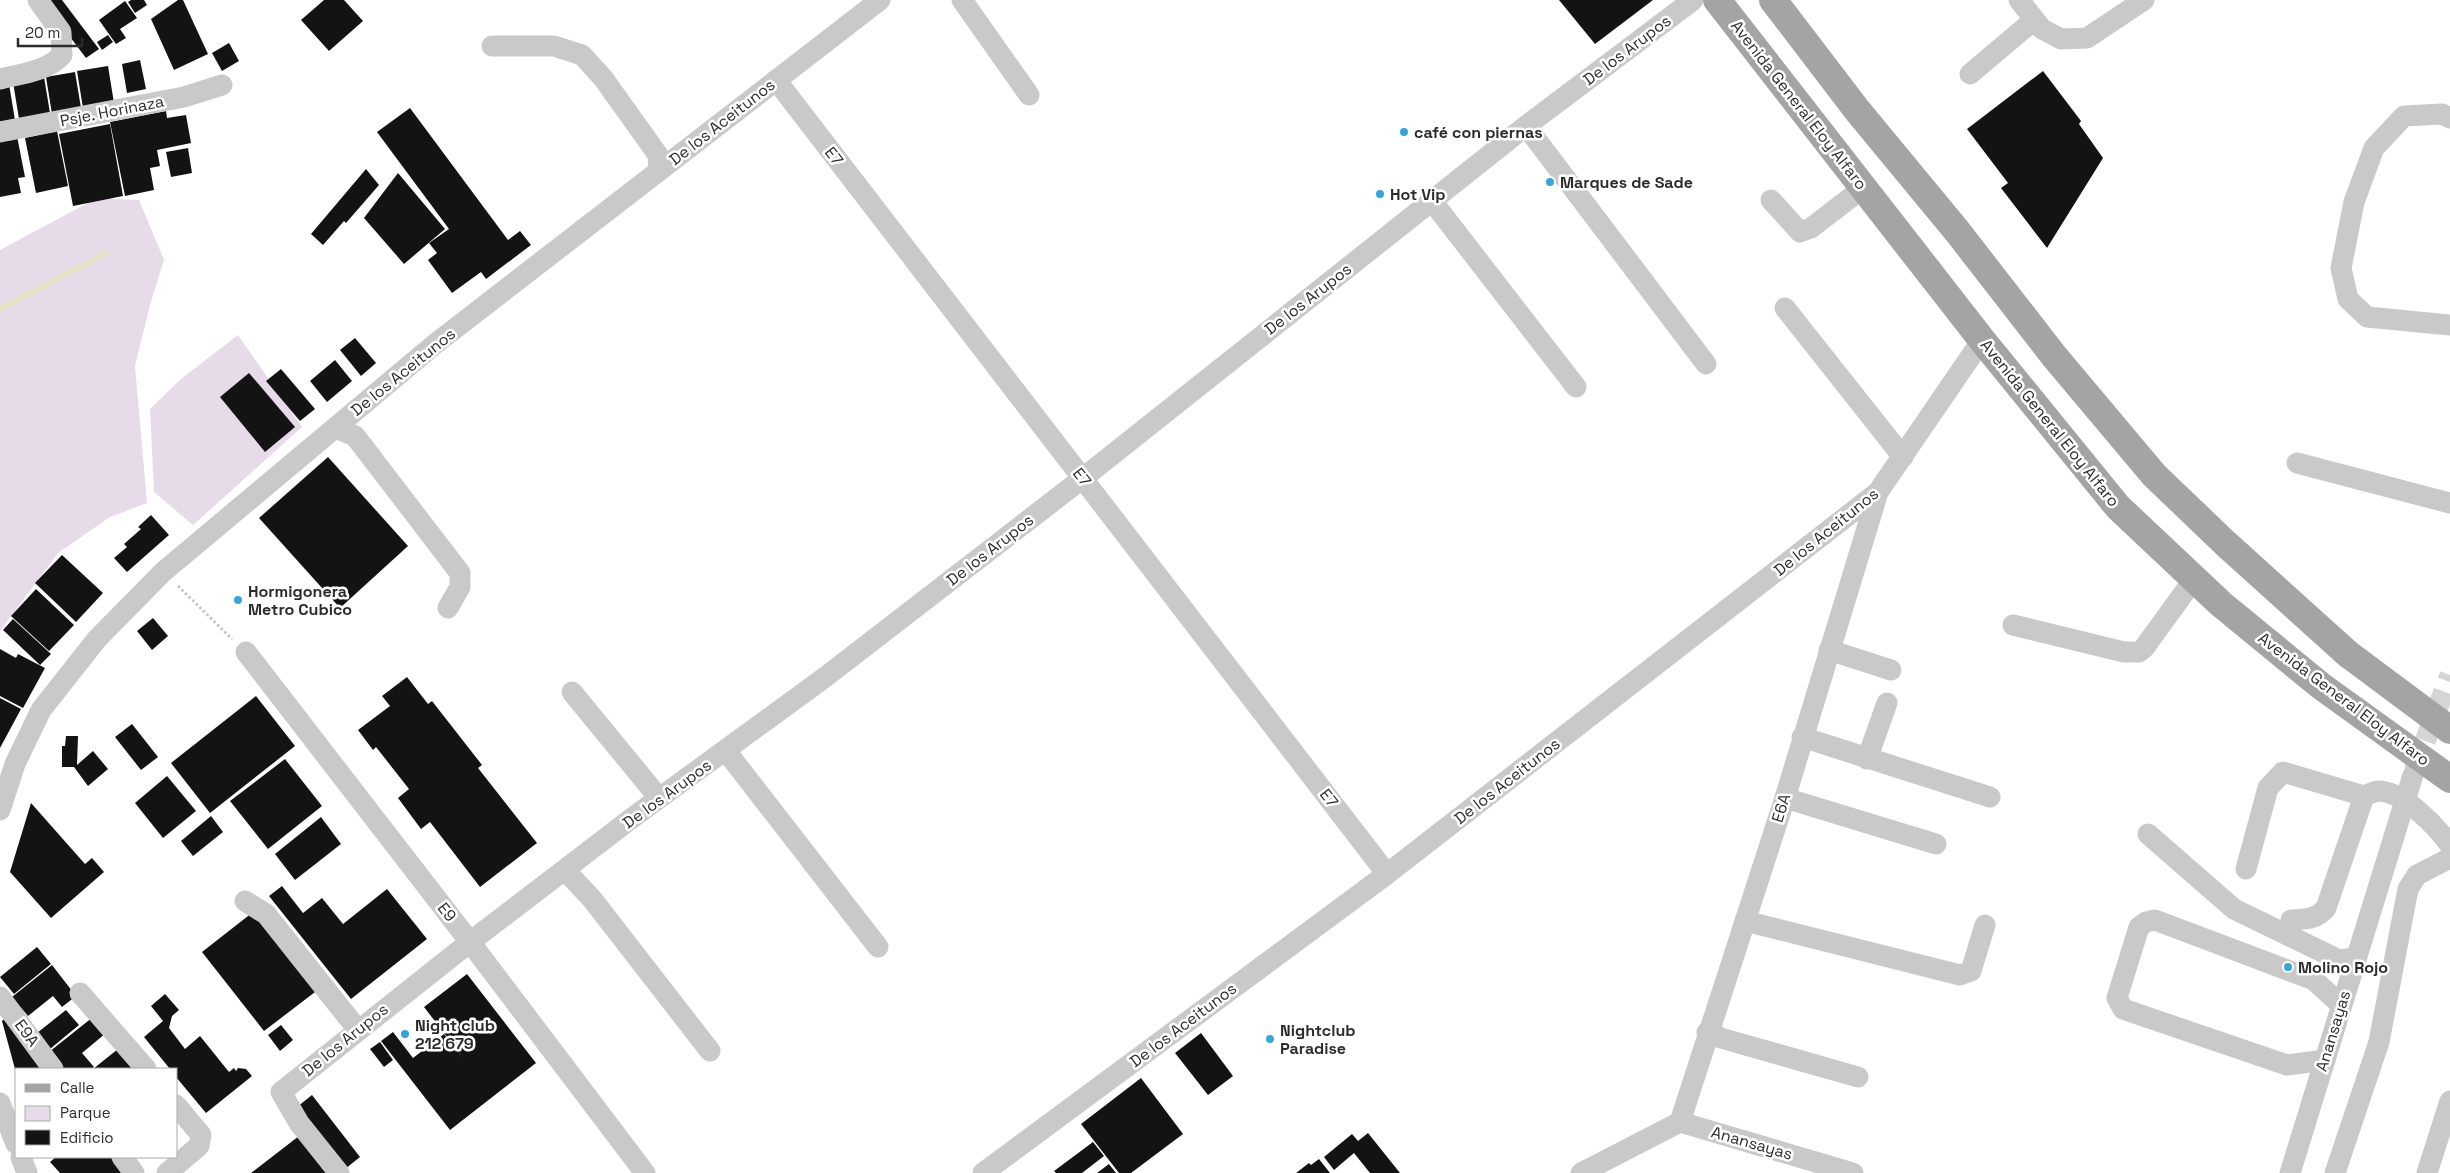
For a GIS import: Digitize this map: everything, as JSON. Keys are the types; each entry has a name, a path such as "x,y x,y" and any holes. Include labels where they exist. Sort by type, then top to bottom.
{"main road":[{"name":"Avenida General Eloy Alfaro","path":"1718,0 1982,340 2118,507 2221,604 2320,686 2450,779"},
{"path":"1773,0 1857,110 1957,231 2054,356 2154,475 2225,543 2348,654 2450,730"}],"street":[{"path":"0,79 24,74 55,63 62,55 61,32 38,0"},
{"name":"De los Aceitunos","path":"0,810 15,764 42,710 96,639 163,572 435,344 880,0"},
{"path":"962,0 1029,94"},
{"name":"De los Arupos","path":"339,1173 299,1123 281,1092 470,942 659,798 726,751 1083,478 1526,126 1693,0"},
{"path":"2019,0 2042,29 2061,39 2087,38 2144,0"},
{"path":"1970,74 2034,20"},
{"path":"492,46 554,46 582,55 603,78 658,155 659,171"},
{"name":"E7","path":"776,80 1387,874"},
{"name":"Psje. Horinaza","path":"0,132 184,97 222,85"},
{"path":"2450,118 2442,114 2404,116 2374,148 2354,202 2341,268 2348,300 2367,317 2450,325"},
{"path":"1526,126 1706,364"},
{"path":"1771,200 1800,232 1811,228 1863,188"},
{"path":"1432,201 1576,387"},
{"path":"1785,308 1903,457"},
{"name":"De los Aceitunos","path":"983,1173 1387,874 1878,492 1982,340"},
{"path":"336,428 355,436 460,573 460,587 448,608"},
{"path":"2297,463 2450,503"},
{"name":"E6A","path":"1680,1122 1707,1032 1784,798 1878,492"},
{"path":"2013,625 2124,652 2139,652 2144,648 2194,579"},
{"path":"1829,650 1891,670"},
{"name":"E9","path":"246,652 470,942 645,1173"},
{"path":"572,692 659,798"},
{"path":"1867,759 1887,703"},
{"path":"1802,737 1990,797"},
{"path":"726,751 878,946"},
{"path":"2246,868 2268,788 2283,772 2364,796 2379,791 2405,800 2438,830 2450,845"},
{"name":"Anansayas","path":"2290,1173 2412,775"},
{"path":"2291,920 2313,918 2321,914 2326,908 2364,796"},
{"path":"1784,798 1936,844"},
{"path":"2148,834 2234,909 2338,960 2356,958"},
{"path":"2335,1173 2379,1042 2408,888 2417,875 2450,858"},
{"path":"565,870 602,911 710,1051"},
{"path":"245,901 266,914 358,1030"},
{"path":"2324,1060 2287,1065 2123,1009 2117,998 2138,927 2146,922 2155,920 2314,980 2341,1005"},
{"path":"1745,921 1960,976 1972,971 1985,925"},
{"path":"80,993 145,1068"},
{"name":"E9A","path":"0,997 52,1068"},
{"path":"1707,1032 1720,1038 1858,1077"},
{"path":"2428,1173 2450,1101"},
{"path":"0,1103 15,1141"},
{"path":"167,1173 199,1146 201,1135 178,1107"},
{"path":"1581,1173 1680,1122"},
{"name":"Anansayas","path":"1680,1122 1853,1173"},
{"path":"21,1158 27,1173"},
{"path":"123,1158 134,1173"}],"path":[{"path":"163,572 246,652"}],"green space":[{"path":"97,198 139,200 164,260 150,305 135,366 147,503 110,517 58,553 0,631 0,250"},
{"path":"238,335 302,427 193,525 154,492 150,409 181,379"}],"building":[{"path":"42,0 62,0 99,49 86,58"},
{"path":"131,0 144,0 147,5 135,13 128,2"},
{"path":"178,0 183,0 208,54 174,70 151,19"},
{"path":"324,0 344,0 363,21 329,51 301,20"},
{"path":"1559,0 1653,0 1595,44"},
{"path":"125,1 137,18 120,29 126,38 116,44 99,20"},
{"path":"108,35 113,42 102,50 97,42"},
{"path":"229,43 239,61 222,71 212,53"},
{"path":"140,60 146,89 127,93 122,64"},
{"path":"108,66 114,103 83,108 77,71"},
{"path":"2043,71 2081,121 2079,124 2103,158 2047,248 2001,188 2008,183 1967,129"},
{"path":"75,72 81,108 52,114 46,77"},
{"path":"44,77 50,113 19,119 13,82"},
{"path":"9,84 15,120 0,122 0,85"},
{"path":"410,108 508,240 520,231 531,245 486,279 481,272 452,293 428,260 437,253 429,243 449,229 377,132"},
{"path":"166,111 167,118 186,115 191,143 157,150 160,166 150,168 154,190 125,196 110,122"},
{"path":"110,124 123,196 73,206 59,134"},
{"path":"57,131 68,186 36,193 25,138"},
{"path":"17,136 25,177 18,178 21,193 0,197 0,140"},
{"path":"188,148 192,173 171,177 166,152"},
{"path":"366,169 379,185 346,223 344,221 323,245 311,234"},
{"path":"398,173 445,229 404,264 364,218"},
{"path":"355,338 376,363 361,376 340,350"},
{"path":"335,360 352,381 327,402 310,381"},
{"path":"281,369 315,409 300,421 266,381"},
{"path":"249,373 295,427 265,452 220,397"},
{"path":"328,457 408,546 340,608 259,518"},
{"path":"151,515 169,535 127,572 114,558 127,547 124,544 141,529 138,527"},
{"path":"62,555 103,593 76,622 35,583"},
{"path":"36,589 74,625 49,651 11,616"},
{"path":"153,618 168,636 152,650 137,631"},
{"path":"13,619 51,654 40,665 3,630"},
{"path":"0,649 16,658 18,654 45,668 23,708 0,696"},
{"path":"407,677 428,704 432,701 482,765 478,768 537,843 480,887 430,822 421,829 398,798 409,789 376,747 373,750 358,730 390,706 382,696"},
{"path":"256,696 295,746 210,813 171,763"},
{"path":"0,698 21,709 0,748"},
{"path":"132,724 158,757 141,770 115,737"},
{"path":"66,736 78,736 77,765 93,751 108,769 88,786 74,767 62,767 62,746 65,746"},
{"path":"285,759 322,806 268,849 230,801"},
{"path":"167,776 196,811 163,838 135,803"},
{"path":"31,803 85,864 92,858 104,872 51,918 10,872"},
{"path":"211,816 223,832 193,856 181,841"},
{"path":"321,817 341,844 295,880 275,854"},
{"path":"282,886 303,913 322,898 343,924 387,889 427,939 351,999 269,896"},
{"path":"257,909 319,989 264,1031 202,952"},
{"path":"37,947 51,964 14,994 0,977"},
{"path":"52,965 76,996 62,1007 53,996 28,1016 12,997"},
{"path":"467,974 536,1063 450,1130 381,1041 393,1032 413,1058 444,1034 464,1059 424,1007"},
{"path":"165,994 179,1010 172,1016 169,1028 185,1049 200,1036 229,1072 234,1068 236,1071 238,1068 246,1069 252,1076 206,1113 178,1079 178,1068 169,1068 144,1037 163,1021 151,1006"},
{"path":"66,1010 79,1025 50,1049 37,1033"},
{"path":"8,1016 47,1068 15,1069 2,1021"},
{"path":"93,1017 106,1033 82,1053 94,1067 92,1068 62,1068 49,1052"},
{"path":"281,1025 293,1040 280,1051 268,1035"},
{"path":"1201,1033 1233,1076 1208,1095 1175,1053"},
{"path":"380,1042 393,1060 384,1067 370,1049"},
{"path":"118,1049 134,1068 94,1068"},
{"path":"1141,1078 1183,1134 1131,1173 1119,1173 1081,1124"},
{"path":"312,1095 360,1157 345,1169 297,1107"},
{"path":"1368,1133 1400,1173 1370,1173 1354,1153 1334,1170 1324,1157 1352,1134 1358,1141"},
{"path":"299,1136 327,1173 251,1173"},
{"path":"1093,1142 1104,1156 1082,1173 1056,1173 1054,1171"},
{"path":"55,1158 117,1158 129,1173 60,1173 50,1162"},
{"path":"1319,1159 1330,1173 1296,1173 1309,1163 1311,1165"},
{"path":"1109,1164 1116,1173 1097,1173"}],"waterway":[{"path":"0,309 106,253"}],"tunnel":[{"path":"2414,771 2450,675"}],"place":[{"name":"café con piernas","path":"1404,132"},
{"name":"Marques de Sade","path":"1550,182"},
{"name":"Hot Vip","path":"1380,194"},
{"name":"Hormigonera Metro Cubico","path":"238,600"},
{"name":"Molino Rojo","path":"2288,967"},
{"name":"Night club 212 679","path":"405,1034"},
{"name":"Nightclub Paradise","path":"1270,1039"}]}
